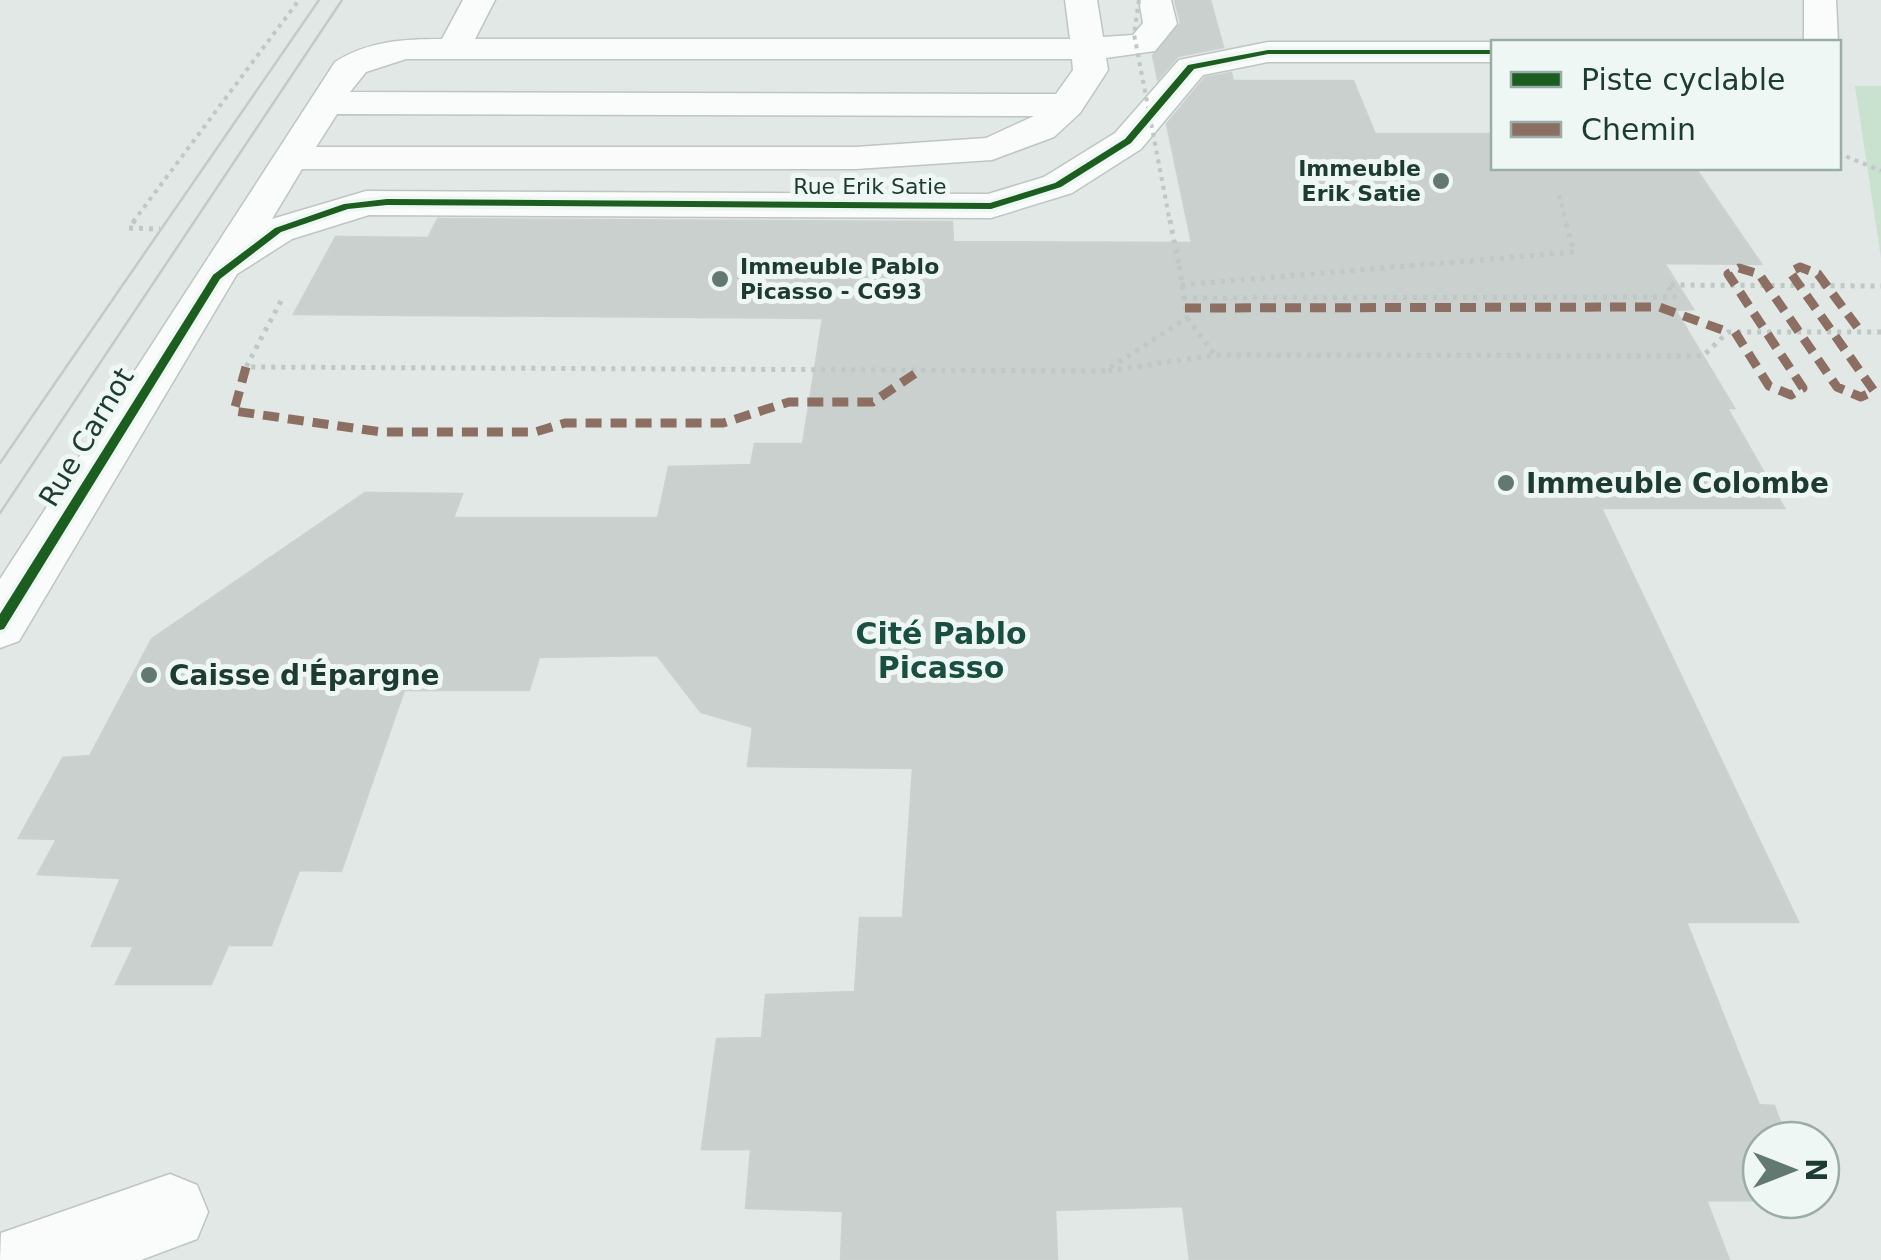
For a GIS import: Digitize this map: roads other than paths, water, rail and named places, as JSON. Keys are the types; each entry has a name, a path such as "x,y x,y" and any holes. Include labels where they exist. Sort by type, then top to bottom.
{"street":[{"path":"453,48 479,0"},
{"path":"292,158 856,158 992,149 1040,130 1067,105 1091,70 1081,0"},
{"name":"Rue Carnot","path":"0,625 326,103 348,70 372,56 398,50 453,48 1087,48 1142,44 1160,24 1155,0"},
{"path":"1820,0 1821,40"},
{"name":"Rue Erik Satie","path":"216,277 278,230 330,211 376,202 991,206 1058,185 1128,141 1191,68 1268,52 1491,52"},
{"path":"326,103 1067,105"},
{"path":"28,1260 170,1212"}],"tram line":[{"path":"0,463 319,0"},
{"path":"0,513 342,0"}],"place":[{"name":"Immeuble Erik Satie","path":"1441,181"},
{"name":"Immeuble Pablo Picasso - CG93","path":"720,279"},
{"name":"Immeuble Colombe","path":"1506,483"},
{"name":"Caisse d'Épargne","path":"149,675"}],"district":[{"name":"Cité Pablo Picasso","path":"941,651"}]}
